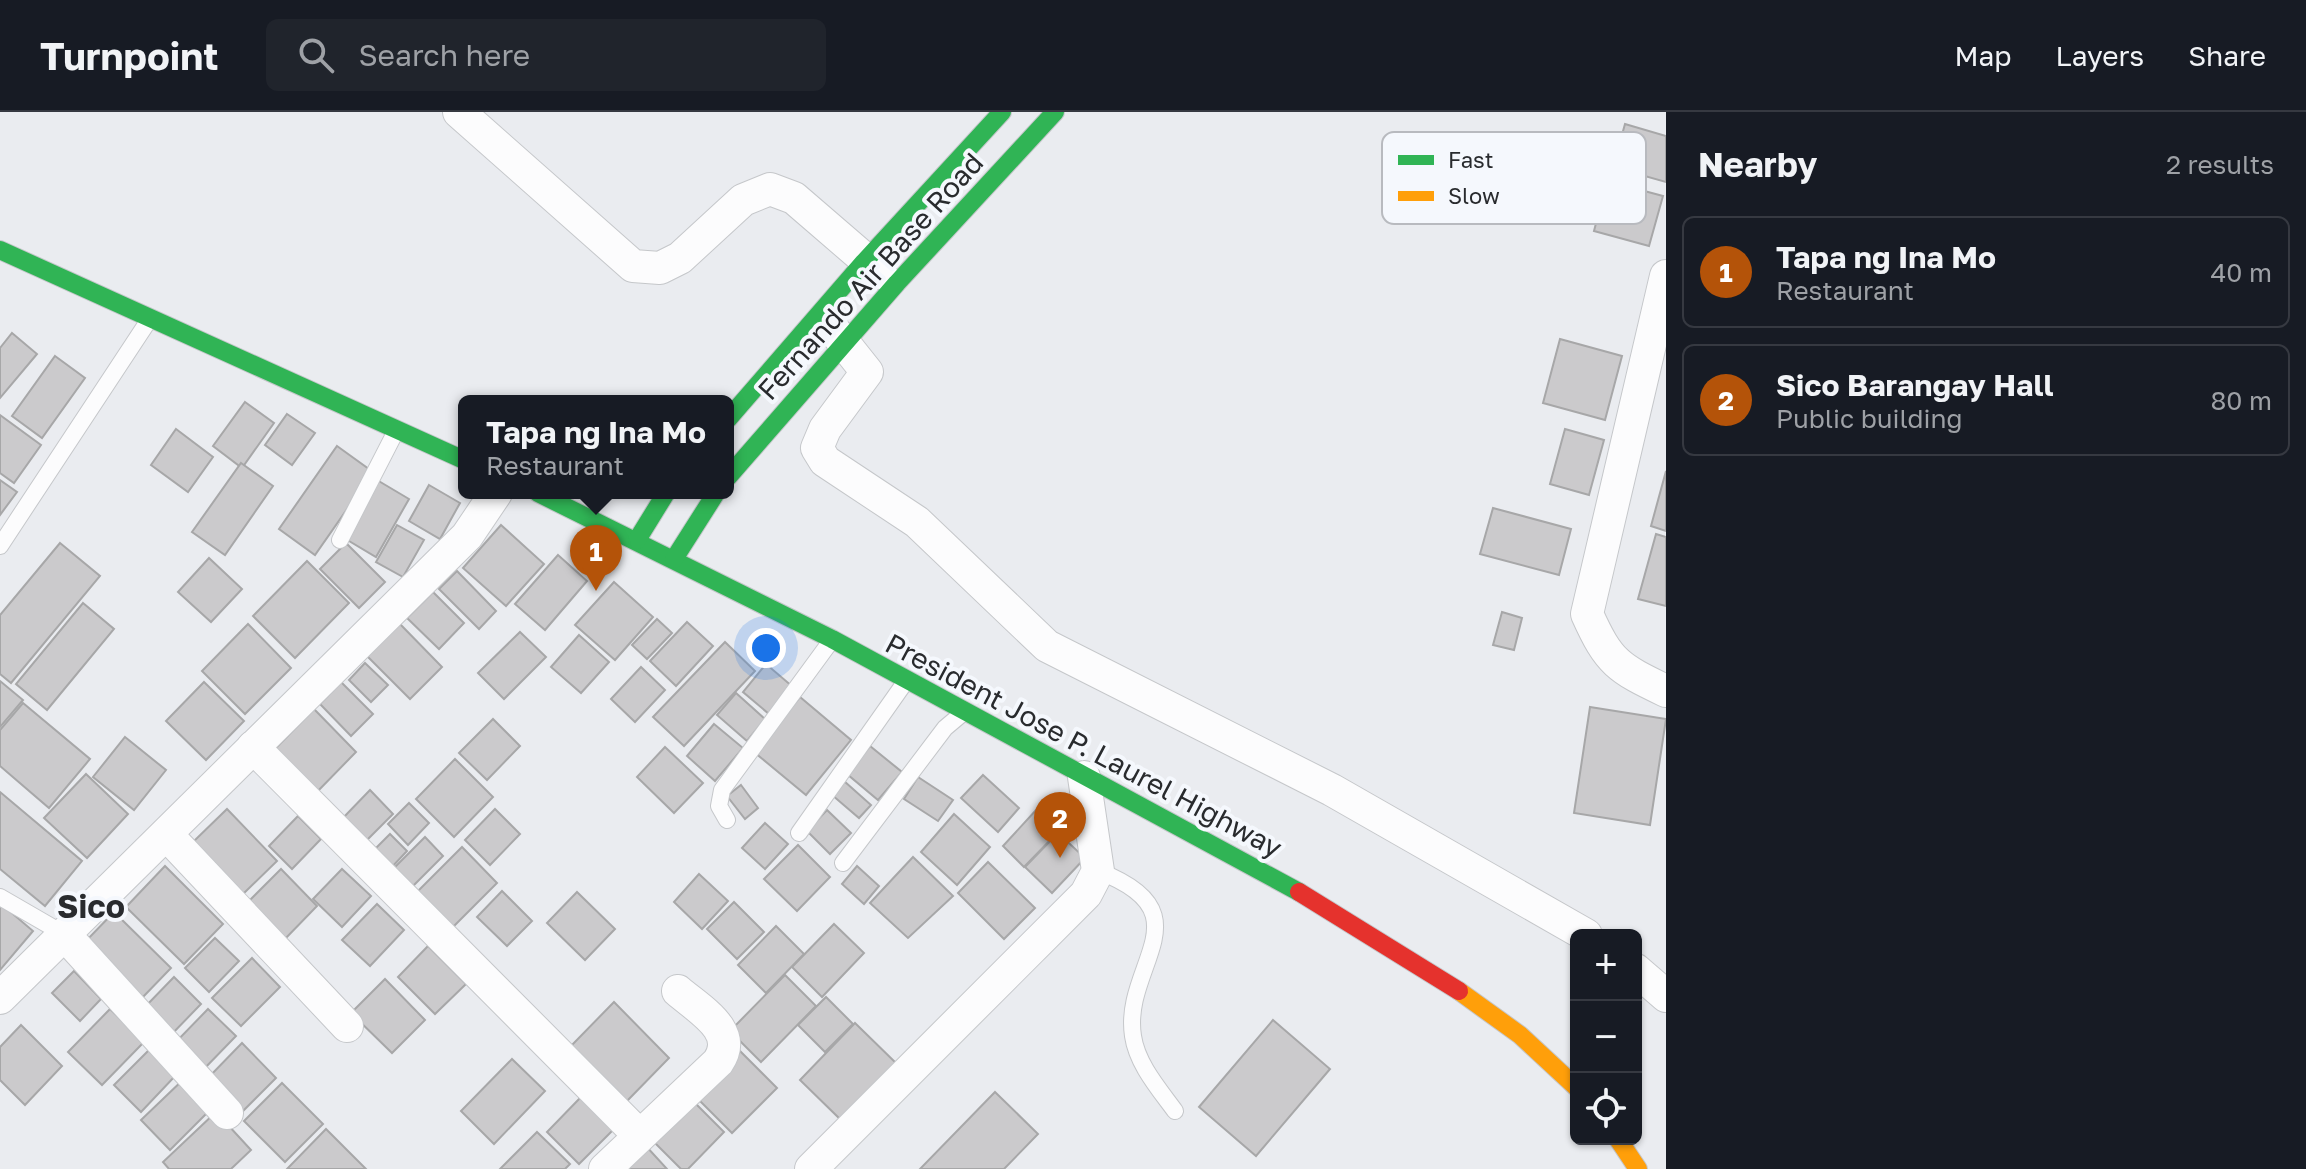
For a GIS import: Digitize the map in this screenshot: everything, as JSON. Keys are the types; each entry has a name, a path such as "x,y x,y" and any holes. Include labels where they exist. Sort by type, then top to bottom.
{"main road":[{"name":"Fernando Air Base Road","path":"734,411 864,262 1002,112"},
{"name":"Fernando Air Base Road","path":"734,470 897,283 1055,112"},
{"path":"9,258 458,457"},
{"path":"773,369 786,376 800,395"},
{"path":"743,400 768,424 776,424"},
{"name":"President Jose P. Laurel Highway","path":"551,499 832,639 1332,910 1464,994 1520,1035 1570,1081"},
{"path":"637,540 662,499"},
{"path":"674,559 712,499"},
{"path":"1622,1145 1638,1169"}],"street":[{"path":"459,112 633,266 660,268 680,258 743,200 770,189 794,198 823,220 864,262 897,283"},
{"path":"1666,276 1587,614 1603,651 1630,673 1666,691"},
{"path":"819,316 846,341 867,372 825,429 817,448 825,461 917,522 1047,646 1332,790 1575,929"},
{"path":"2,992 167,835 467,536 492,499"},
{"path":"253,747 639,1135"},
{"path":"811,1169 1086,894 1098,871 1084,777"},
{"path":"167,835 347,1026"},
{"path":"64,934 227,1113"},
{"path":"1642,975 1666,996"},
{"path":"605,1169 718,1062 726,1049 726,1039 713,1021 678,991"}],"lane":[{"path":"0,546 150,319"},
{"path":"340,540 397,430"},
{"path":"727,820 719,806 722,790 832,639"},
{"path":"799,833 906,681"},
{"path":"843,863 945,728 964,711"},
{"path":"1098,871 1124,881 1143,895 1153,916 1155,939 1138,991 1133,1036 1148,1073 1175,1111"},
{"path":"0,897 64,934"}],"building":[{"path":"1625,124 1666,136 1666,182 1646,176 1646,132 1623,132"},
{"path":"1646,191 1663,196 1649,246 1594,231 1596,224 1646,224"},
{"path":"12,333 37,354 0,398 0,348"},
{"path":"1560,339 1622,356 1605,420 1543,403"},
{"path":"55,356 85,378 42,438 12,416"},
{"path":"245,402 274,423 242,468 213,446"},
{"path":"287,414 315,433 292,465 265,445"},
{"path":"0,415 41,445 14,483 0,473"},
{"path":"176,429 213,457 188,492 151,465"},
{"path":"1565,429 1604,440 1589,495 1550,484"},
{"path":"337,446 373,472 315,555 279,529"},
{"path":"241,463 273,486 225,555 192,532"},
{"path":"1666,471 1666,531 1651,526"},
{"path":"0,480 17,492 0,515"},
{"path":"377,480 409,499 376,557 344,538"},
{"path":"429,485 460,503 440,539 409,521"},
{"path":"1493,508 1571,529 1559,575 1480,554"},
{"path":"397,525 424,540 403,577 376,562"},
{"path":"501,525 544,564 506,606 463,568"},
{"path":"1656,534 1666,537 1666,606 1638,599"},
{"path":"60,543 100,576 11,683 0,674 0,615"},
{"path":"346,543 385,582 359,608 320,569"},
{"path":"558,555 587,581 545,630 515,604"},
{"path":"209,558 242,589 211,622 178,592"},
{"path":"307,561 349,603 295,658 253,616"},
{"path":"457,571 496,611 479,629 439,589"},
{"path":"614,582 653,617 615,660 575,625"},
{"path":"433,592 464,623 439,649 407,618"},
{"path":"83,603 114,629 47,710 16,684"},
{"path":"1502,612 1522,618 1514,650 1493,645"},
{"path":"657,619 672,633 647,659 632,645"},
{"path":"687,622 713,646 676,686 650,661"},
{"path":"399,623 442,667 410,699 367,656"},
{"path":"248,624 291,668 245,714 202,671"},
{"path":"520,632 546,657 504,699 478,673"},
{"path":"579,635 609,662 581,693 551,667"},
{"path":"725,642 755,671 684,746 653,717"},
{"path":"365,663 388,685 371,702 349,680"},
{"path":"766,664 793,687 769,714 743,692"},
{"path":"641,667 665,690 635,722 611,699"},
{"path":"0,681 23,700 0,727"},
{"path":"204,682 244,721 206,760 166,721"},
{"path":"341,682 373,714 351,736 320,704"},
{"path":"736,693 765,719 747,741 717,715"},
{"path":"800,697 851,740 806,795 754,752"},
{"path":"23,703 90,759 49,808 0,766 0,730"},
{"path":"1590,707 1666,719 1650,825 1574,813"},
{"path":"314,709 356,752 313,796 271,753"},
{"path":"493,719 520,746 487,780 459,753"},
{"path":"714,724 743,748 715,781 687,756"},
{"path":"125,737 166,770 134,810 93,777"},
{"path":"870,746 902,772 878,800 847,774"},
{"path":"665,747 703,783 674,813 637,777"},
{"path":"455,759 493,797 454,837 416,799"},
{"path":"86,774 128,814 87,858 44,818"},
{"path":"983,775 1019,808 998,832 961,798"},
{"path":"918,777 953,800 938,821 904,799"},
{"path":"844,781 871,805 859,818 832,795"},
{"path":"741,785 758,808 745,819 727,796"},
{"path":"370,790 393,814 364,843 341,820"},
{"path":"0,792 82,861 45,906 0,869"},
{"path":"409,803 429,823 408,845 388,824"},
{"path":"227,809 277,861 243,894 193,842"},
{"path":"495,809 520,834 490,865 465,840"},
{"path":"1037,809 1060,830 1024,867 1003,846"},
{"path":"827,810 851,833 830,854 807,831"},
{"path":"954,814 990,847 957,885 921,852"},
{"path":"298,816 321,839 292,869 269,846"},
{"path":"765,823 788,844 765,869 742,848"},
{"path":"1058,833 1085,858 1052,893 1025,867"},
{"path":"390,834 407,851 391,868 374,850"},
{"path":"425,837 443,856 409,890 390,872"},
{"path":"798,845 830,877 797,911 764,879"},
{"path":"462,847 497,883 445,935 410,899"},
{"path":"913,857 953,896 908,938 870,903"},
{"path":"988,862 1035,908 1004,939 958,893"},
{"path":"165,866 223,924 184,964 126,907"},
{"path":"857,866 879,886 864,904 842,884"},
{"path":"281,869 317,906 283,941 246,904"},
{"path":"342,869 371,896 342,927 313,899"},
{"path":"699,874 728,901 702,929 674,902"},
{"path":"502,891 532,921 507,946 477,917"},
{"path":"577,892 615,929 585,960 547,923"},
{"path":"734,902 764,932 737,959 707,929"},
{"path":"0,903 33,931 0,970"},
{"path":"377,904 404,930 370,966 342,940"},
{"path":"114,912 171,968 141,999 84,943"},
{"path":"834,924 864,953 822,997 792,967"},
{"path":"776,926 804,954 766,993 738,965"},
{"path":"215,938 239,961 209,992 185,968"},
{"path":"428,946 466,984 435,1014 398,977"},
{"path":"252,958 280,987 241,1026 212,998"},
{"path":"74,971 101,999 80,1021 52,993"},
{"path":"785,975 816,1006 761,1062 730,1031"},
{"path":"174,977 201,1004 169,1037 142,1010"},
{"path":"385,979 425,1020 392,1053 351,1013"},
{"path":"826,997 853,1024 825,1052 798,1025"},
{"path":"614,1002 669,1058 626,1102 570,1047"},
{"path":"110,1009 144,1042 102,1085 68,1052"},
{"path":"208,1009 236,1036 200,1073 172,1046"},
{"path":"1273,1020 1330,1069 1256,1156 1199,1107"},
{"path":"855,1023 898,1065 842,1121 800,1080"},
{"path":"21,1025 62,1066 25,1105 0,1080 0,1047"},
{"path":"242,1043 276,1078 239,1115 205,1081"},
{"path":"151,1048 177,1074 141,1112 114,1085"},
{"path":"737,1048 777,1088 732,1133 692,1093"},
{"path":"512,1059 545,1091 494,1144 461,1111"},
{"path":"187,1076 215,1105 170,1150 141,1120"},
{"path":"282,1083 323,1124 285,1162 244,1121"},
{"path":"995,1092 1038,1134 1004,1169 920,1169"},
{"path":"582,1096 615,1128 579,1164 547,1132"},
{"path":"694,1102 724,1132 688,1169 681,1169 654,1142"},
{"path":"216,1112 251,1150 231,1169 169,1169 163,1162"},
{"path":"326,1129 366,1169 287,1169"},
{"path":"537,1132 570,1164 565,1169 500,1169"},
{"path":"645,1145 667,1169 621,1169"}],"traffic: fast":[{"path":"734,412 864,262 1002,112"},
{"path":"734,470 897,283 1055,112"},
{"path":"0,250 458,457"},
{"path":"550,499 832,639 1299,892"},
{"path":"637,540 662,499"},
{"path":"674,559 712,499"}],"traffic: slow":[{"path":"1459,991 1520,1035 1570,1081"},
{"path":"1622,1145 1638,1169"}],"traffic: jam":[{"path":"1299,892 1459,991"}],"place":[{"name":"Tapa ng Ina Mo","path":"596,591"},
{"name":"Sico Barangay Hall","path":"1060,858"}],"district":[{"name":"Sico","path":"91,906"}]}
